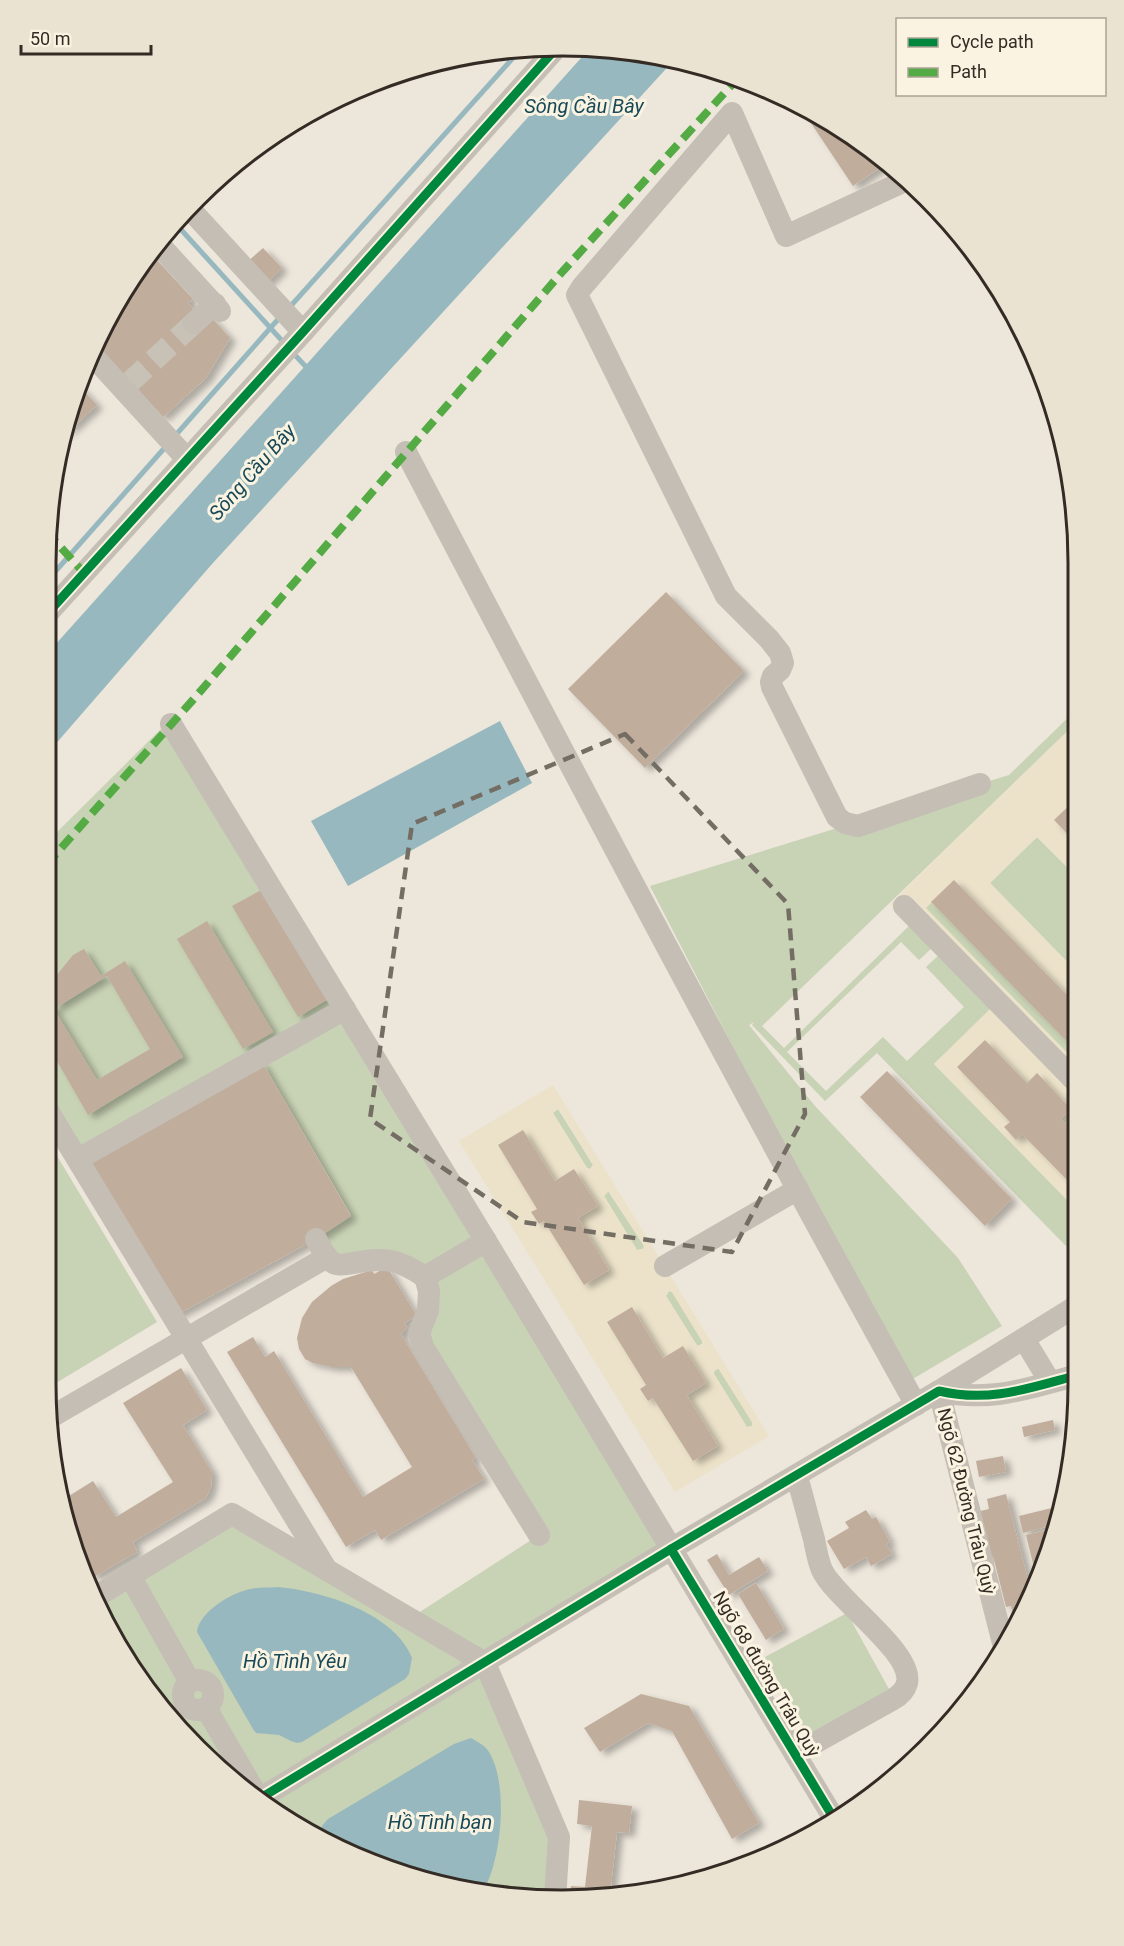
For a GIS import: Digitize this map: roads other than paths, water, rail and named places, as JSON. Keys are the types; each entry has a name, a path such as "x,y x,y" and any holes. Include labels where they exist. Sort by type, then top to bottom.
{"street":[{"path":"56,603 184,455 264,375 299,329 549,56"},
{"path":"899,184 786,236 732,113 582,287 577,298 726,596 780,653 783,663 780,670 773,676 772,687 837,817 845,823 858,826 980,784"},
{"path":"194,214 299,329"},
{"path":"164,249 218,307 194,323"},
{"path":"98,360 126,386 162,432 184,455"},
{"path":"406,452 567,760 916,1405"},
{"name":"Ngõ 68 đường Trâu Quỳ","path":"171,724 831,1813"},
{"path":"904,906 1068,1074"},
{"path":"78,1159 345,1010"},
{"path":"56,1124 328,1571"},
{"path":"664,1266 798,1189"},
{"path":"425,1277 486,1241"},
{"path":"57,1415 187,1338 321,1248 334,1264 344,1265 381,1258 393,1260 425,1277 429,1291 428,1310 419,1333 423,1347 539,1535"},
{"path":"266,1795 1068,1311"},
{"path":"1024,1339 1050,1382"},
{"path":"939,1391 961,1396 984,1396 1009,1393 1068,1378"},
{"name":"Ngõ 62 Đường Trâu Quỳ","path":"939,1391 1001,1636"},
{"path":"795,1754 892,1700 900,1694 907,1682 907,1675 899,1658 875,1628 831,1585 822,1570 797,1476"},
{"path":"101,1593 232,1514 485,1663 559,1837 556,1890"},
{"path":"130,1576 190,1682 201,1680 211,1687 213,1699 206,1708 249,1782"}],"water":[{"name":"Sông Cầu Bây","path":"582,57 628,60 668,67 212,564 56,743 56,644"},
{"path":"500,721 532,783 348,886 311,821"},
{"name":"Hồ Tình Yêu","path":"278,1587 335,1599 374,1617 390,1628 403,1642 412,1658 409,1674 405,1679 302,1742 297,1743 279,1735 256,1733 197,1632 203,1617 225,1599 250,1589"},
{"name":"Hồ Tình bạn","path":"471,1738 481,1744 494,1761 498,1778 501,1798 499,1840 486,1885 463,1881 399,1864 322,1830 328,1819 454,1744"}],"waterway":[{"path":"288,309 512,59"},
{"path":"180,229 285,344"},
{"path":"174,437 281,316"},
{"path":"293,353 309,370"},
{"path":"56,571 168,444"}],"tunnel":[{"path":"129,383 194,323"}]}
